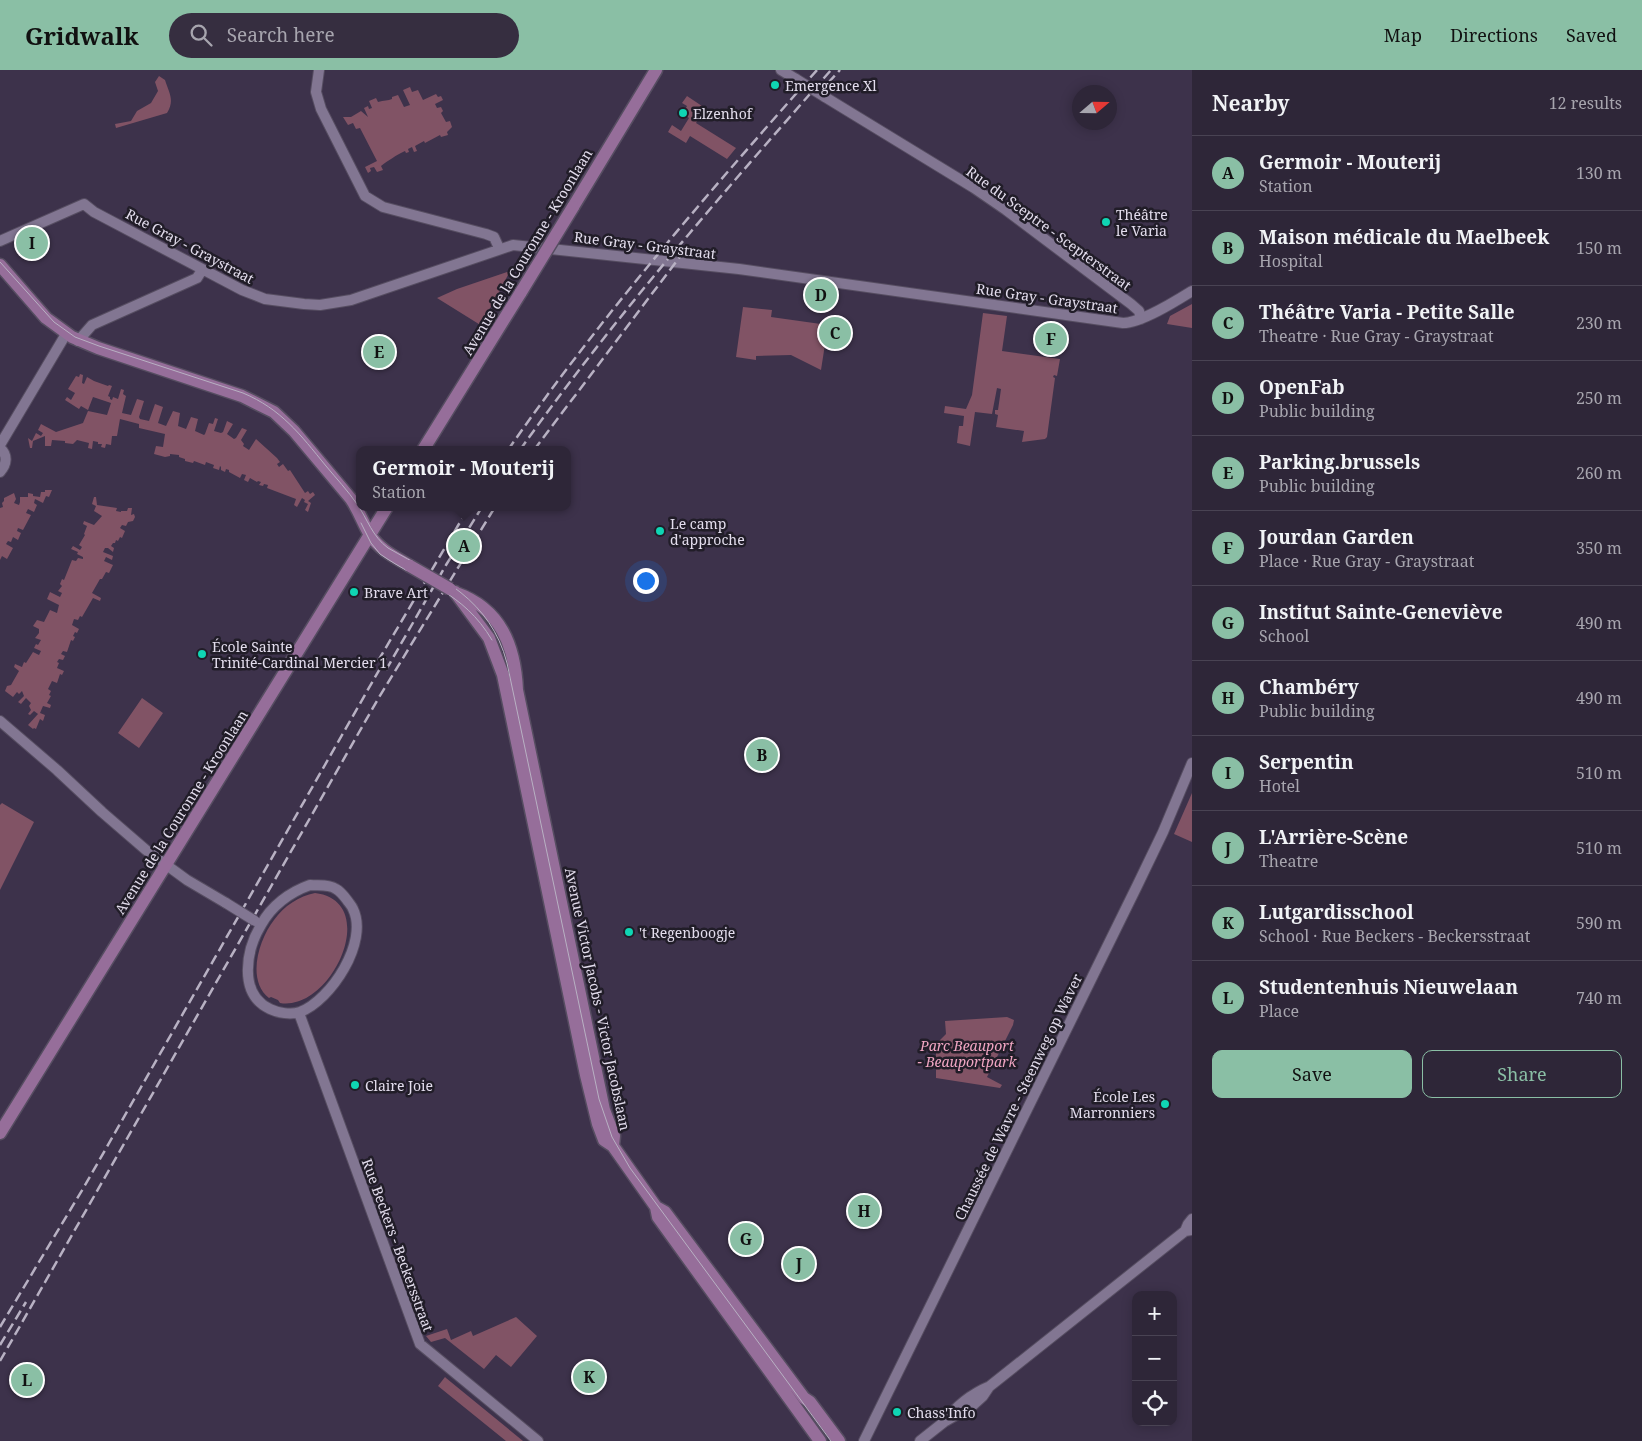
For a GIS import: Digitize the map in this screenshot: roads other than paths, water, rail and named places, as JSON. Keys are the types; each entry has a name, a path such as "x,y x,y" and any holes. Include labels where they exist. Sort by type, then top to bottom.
{"main road":[{"name":"Avenue de la Couronne - Kroonlaan","path":"425,446 656,70"},
{"name":"Avenue Victor Jacobs - Victor Jacobslaan","path":"0,265 46,318 78,341 242,396 270,409 294,430 356,507"},
{"name":"Avenue Victor Jacobs - Victor Jacobslaan","path":"358,511 378,546 452,591 483,607 495,618 505,634 516,671 517,690 604,1110 614,1136 613,1146 604,1140 598,1124 586,1075 507,692 497,656 487,636 452,591"},
{"name":"Avenue de la Couronne - Kroonlaan","path":"0,1133 384,511"},
{"path":"613,1146 656,1207 658,1218 820,1441"},
{"path":"656,1207 665,1212 804,1398 810,1402 839,1441"}],"street":[{"path":"319,70 316,92 321,110 364,196 383,207 494,237 499,248"},
{"name":"Rue du Sceptre - Scepterstraat","path":"782,70 974,188 1006,210 1131,304 1141,319"},
{"name":"Rue Gray - Graystraat","path":"0,241 84,204 100,215 231,285 266,299 304,304 320,305 351,300 499,248 513,245 694,264 981,302 1092,320 1131,323 1141,319"},
{"path":"78,341 92,325 197,278 202,270"},
{"path":"1141,319 1192,291"},
{"path":"0,472 6,458 0,446 66,334"},
{"path":"0,721 124,831 166,864 187,880 258,923"},
{"name":"Chaussée de Wavre - Steenweg op Waver","path":"864,1441 1138,886 1192,763"},
{"path":"310,885 336,888 354,910 355,941 345,969 319,1000 299,1013 287,1013 268,1008 250,989 248,974 250,956 258,923 295,890 310,885"},
{"name":"Rue Beckers - Beckersstraat","path":"299,1013 420,1344 538,1441"},
{"path":"920,1441 944,1422 966,1399 990,1386 1189,1230 1188,1224 1192,1219"}],"tram line":[{"path":"0,262 54,322 75,337 243,393 268,407 289,424 307,443 356,503"},
{"path":"362,511 374,533 388,548 444,581 476,606 489,622 499,641 507,663 599,1099 612,1137 630,1168 831,1441"},
{"path":"361,523 371,543 380,554 455,599 481,623 492,640"}],"railway":[{"path":"511,446 580,351 618,303 736,162 817,70"},
{"path":"523,446 593,351 632,303 710,209 831,70"},
{"path":"828,83 840,70"},
{"path":"537,446 688,246"},
{"path":"378,661 467,511"},
{"path":"386,670 446,565 480,511"},
{"path":"0,1361 378,699 493,511"},
{"path":"0,1327 84,1187 386,658"},
{"path":"0,1345 26,1302"}],"place":[{"name":"Emergence Xl","path":"775,85"},
{"name":"Elzenhof","path":"683,113"},
{"name":"Théâtre le Varia","path":"1106,222"},
{"name":"Serpentin","path":"32,243"},
{"name":"OpenFab","path":"821,295"},
{"name":"Théâtre Varia - Petite Salle","path":"835,333"},
{"name":"Jourdan Garden","path":"1051,339"},
{"name":"Parking.brussels","path":"379,352"},
{"name":"Le camp d'approche","path":"660,531"},
{"name":"Germoir - Mouterij","path":"464,546"},
{"name":"Brave Art","path":"354,592"},
{"name":"École Sainte Trinité-Cardinal Mercier 1","path":"202,654"},
{"name":"Maison médicale du Maelbeek","path":"762,755"},
{"name":"'t Regenboogje","path":"629,932"},
{"name":"Claire Joie","path":"355,1085"},
{"name":"École Les Marronniers","path":"1165,1104"},
{"name":"Chambéry","path":"864,1211"},
{"name":"Institut Sainte-Geneviève","path":"746,1239"},
{"name":"L'Arrière-Scène","path":"799,1264"},
{"name":"Lutgardisschool","path":"589,1377"},
{"name":"Studentenhuis Nieuwelaan","path":"27,1380"},
{"name":"Chass'Info","path":"897,1412"}],"park label":[{"name":"Parc Beauport - Beauportpark","path":"967,1054"}]}
